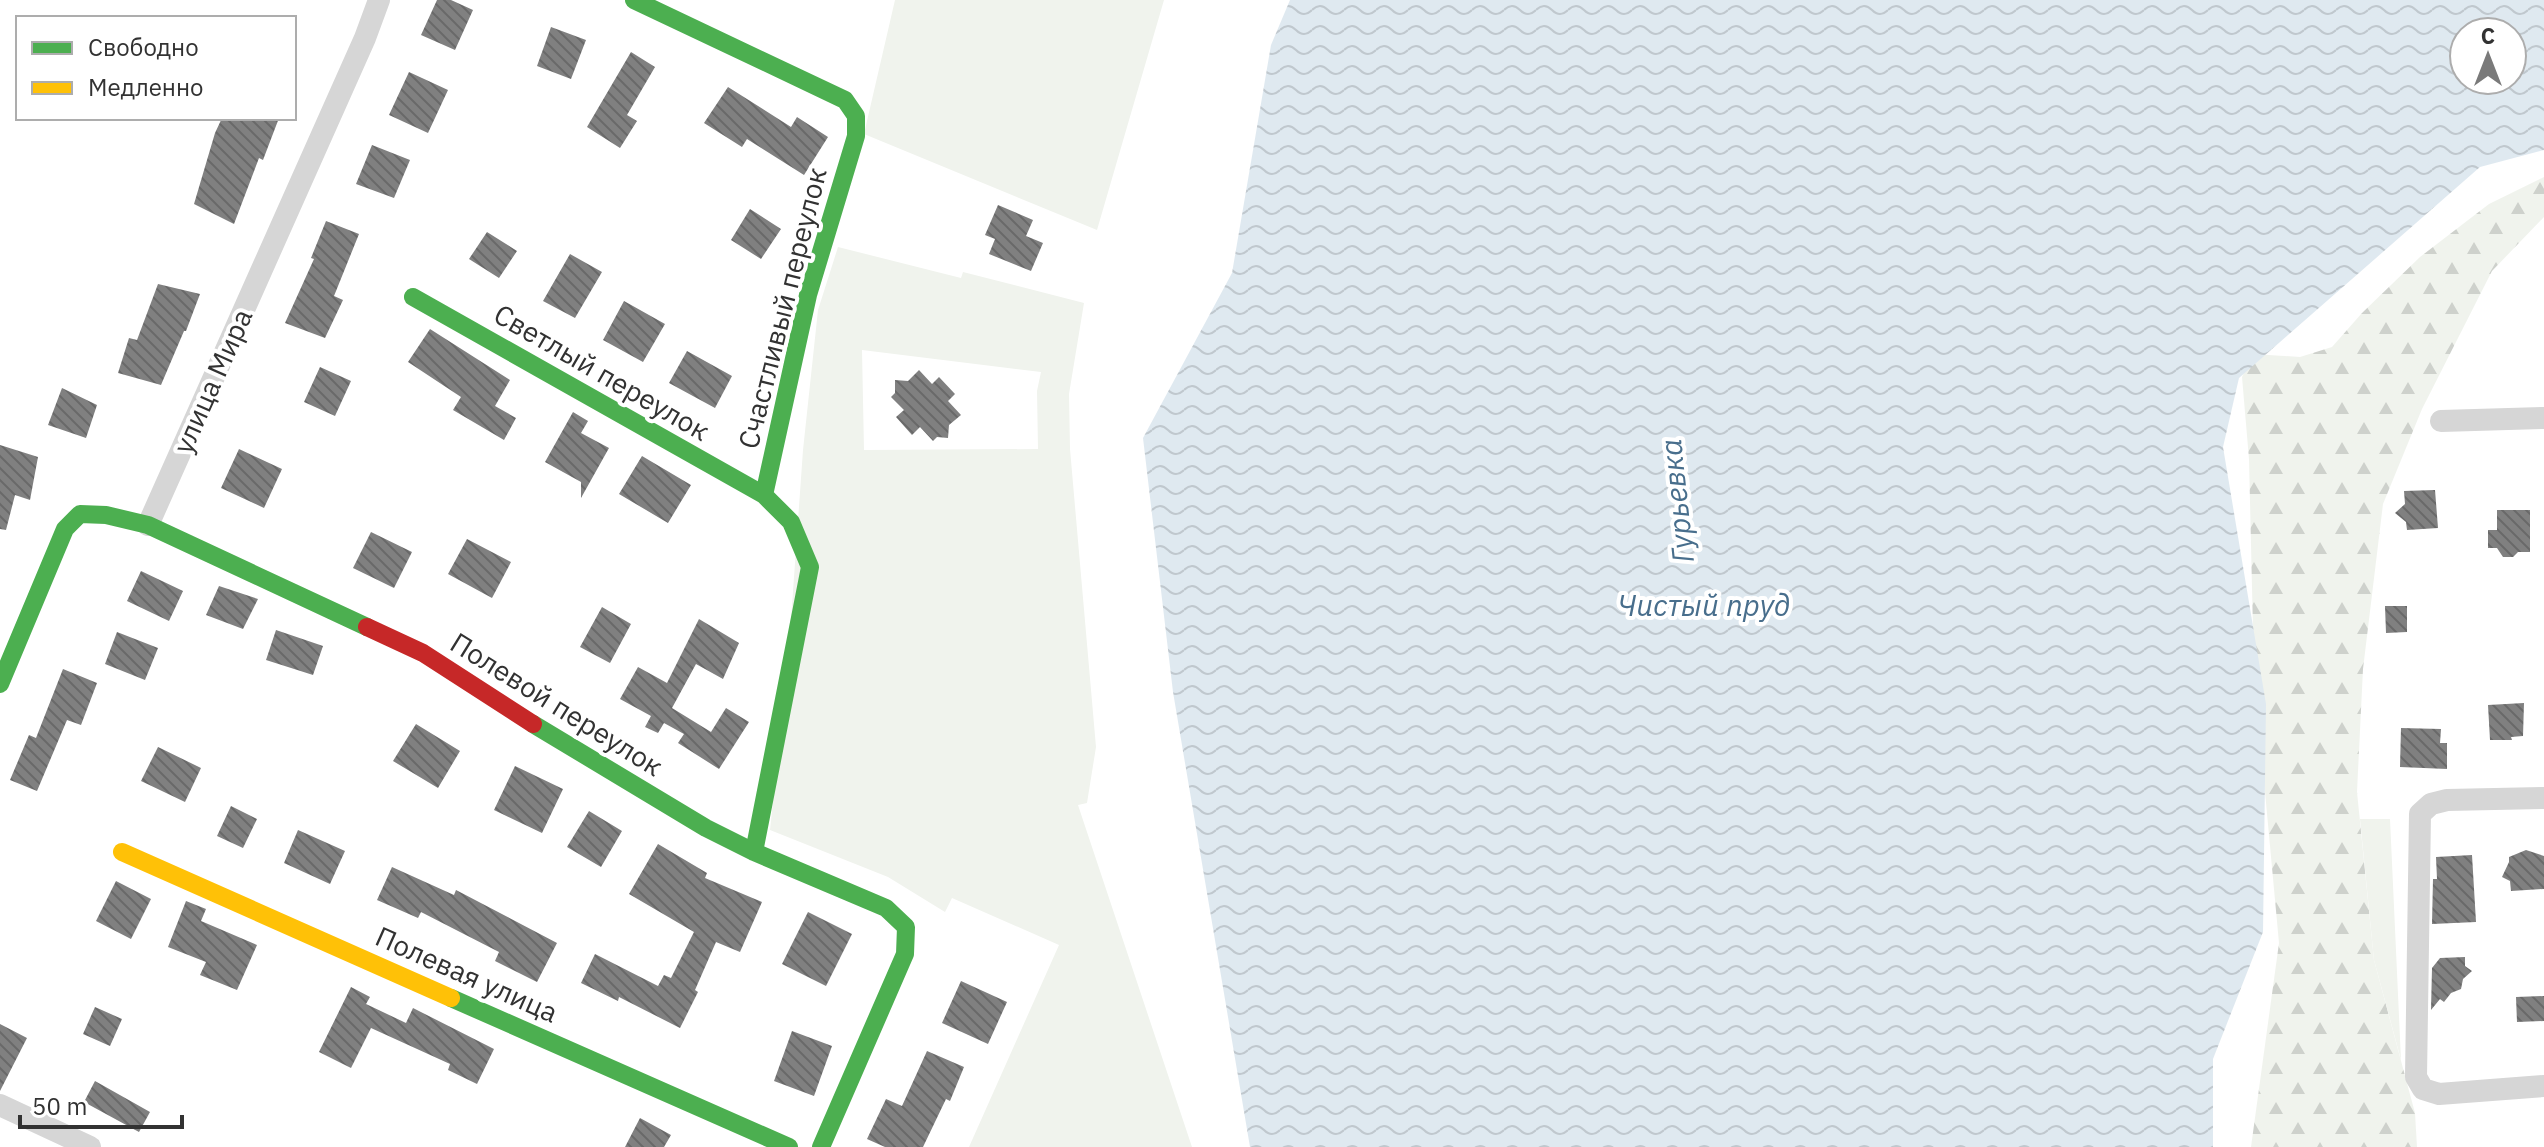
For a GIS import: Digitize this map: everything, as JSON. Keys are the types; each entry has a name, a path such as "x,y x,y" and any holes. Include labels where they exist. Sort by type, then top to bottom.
{"street":[{"name":"улица Мира","path":"148,525 365,38 379,0"},
{"path":"634,0 662,6"},
{"name":"Счастливый переулок","path":"662,6 845,100 856,116 856,136 808,295 764,495"},
{"name":"Светлый переулок","path":"413,297 764,495 791,522 810,567 754,852"},
{"path":"2441,421 2544,418"},
{"path":"0,684 65,529 80,514 106,515 148,525"},
{"name":"Полевой переулок","path":"148,525 423,653 706,828 754,852 886,908 906,927 905,954 821,1147"},
{"path":"2544,798 2447,800 2431,804 2420,814 2416,1077 2423,1089 2439,1094 2544,1086"},
{"name":"Полевая улица","path":"122,852 789,1147"},
{"path":"0,1105 90,1147"}],"green space":[{"path":"895,0 1164,0 1097,230 864,134"},
{"path":"2544,177 2544,217 2492,271 2422,409 2383,504 2363,669 2357,792 2374,960 2415,1113 2417,1147 2251,1147 2279,943 2254,673 2249,459 2242,377 2253,354 2300,357 2332,347 2420,257 2489,204"},
{"path":"838,247 961,278 963,272 1084,303 1069,394 1070,449 1096,747 1087,803 1078,805 1192,1147 969,1147 1059,945 952,898 945,912 888,877 770,830 818,310","holes":["862,350 1041,372 1037,391 1038,449 864,450"]},
{"path":"2360,819 2390,819 2401,1060 2374,960"}],"water":[{"name":"Чистый пруд","path":"1290,0 2544,0 2544,150 2480,167 2239,378 2223,447 2266,704 2263,932 2213,1059 2213,1147 1250,1147 1173,692 1143,438 1232,273 1271,45"}],"building":[{"path":"437,0 451,0 473,10 455,50 421,35"},
{"path":"551,27 586,40 571,79 537,66"},
{"path":"631,52 655,67 627,115 637,121 620,148 587,127"},
{"path":"409,72 448,90 428,133 389,115"},
{"path":"728,87 791,127 797,117 828,137 804,175 747,139 742,147 704,123"},
{"path":"221,120 278,120 263,160 259,158 234,224 194,204"},
{"path":"372,145 410,160 394,198 356,184"},
{"path":"998,205 1033,220 1026,236 1043,243 1031,271 989,254 995,239 985,235"},
{"path":"750,209 781,229 761,259 731,240"},
{"path":"326,221 359,234 334,296 343,300 325,338 285,323 314,259 311,258"},
{"path":"487,232 517,251 499,278 469,259"},
{"path":"570,254 602,272 575,318 543,301"},
{"path":"158,284 200,294 161,385 118,373 129,338 137,340"},
{"path":"624,301 665,324 643,362 603,340"},
{"path":"430,329 510,380 495,406 516,418 504,440 453,410 461,397 408,362"},
{"path":"687,351 732,376 715,408 669,383"},
{"path":"320,367 351,381 335,416 304,402"},
{"path":"919,370 932,384 939,377 955,394 948,401 961,415 949,425 948,438 937,437 933,441 920,427 912,435 896,417 904,410 891,397 895,393 895,380 908,381"},
{"path":"62,388 97,405 86,438 48,425"},
{"path":"573,412 588,421 581,433 609,448 581,498 581,482 545,462"},
{"path":"0,445 38,457 30,500 15,495 6,530 0,529"},
{"path":"239,449 282,469 264,508 221,488"},
{"path":"642,456 691,485 668,523 619,494"},
{"path":"2435,490 2438,528 2407,530 2406,522 2395,513 2405,504 2404,491"},
{"path":"2497,510 2530,510 2530,552 2503,557 2497,548 2488,548 2488,530 2497,530"},
{"path":"371,532 412,552 394,588 353,568"},
{"path":"467,539 511,562 492,598 448,574"},
{"path":"141,571 183,591 169,621 127,601"},
{"path":"219,586 258,599 243,629 206,615"},
{"path":"2385,606 2407,606 2407,632 2386,633"},
{"path":"602,607 631,624 610,663 580,647"},
{"path":"699,619 739,643 723,679 696,664 672,708 711,732 726,708 749,722 719,769 678,743 684,734 664,723 658,733 645,727 651,716 620,699 638,667 667,683"},
{"path":"276,630 323,646 313,675 266,660"},
{"path":"117,632 158,648 145,680 105,664"},
{"path":"63,669 97,683 81,725 67,720 37,791 10,780 29,735 36,738"},
{"path":"2524,703 2523,736 2511,737 2512,740 2490,740 2488,705"},
{"path":"416,724 460,751 438,788 393,761"},
{"path":"2401,728 2441,729 2440,743 2447,743 2447,769 2400,767"},
{"path":"158,747 201,768 185,802 141,781"},
{"path":"515,766 563,789 542,833 494,810"},
{"path":"231,806 257,819 243,848 217,836"},
{"path":"589,811 622,831 601,867 567,847"},
{"path":"298,830 345,851 330,884 284,863"},
{"path":"658,844 707,873 705,878 762,902 740,952 716,942 695,990 698,992 680,1028 619,997 618,1001 581,983 595,954 658,986 664,975 671,978 694,932 629,894"},
{"path":"2526,850 2544,856 2544,889 2511,891 2510,881 2502,877 2509,857"},
{"path":"2472,855 2476,922 2432,924 2436,857"},
{"path":"392,867 454,895 456,890 557,943 537,982 495,961 499,952 421,912 418,918 377,900"},
{"path":"116,881 151,899 131,939 96,921"},
{"path":"186,901 206,909 201,921 257,945 237,990 200,975 206,962 168,947"},
{"path":"808,912 852,934 826,986 782,964"},
{"path":"2465,957 2465,966 2472,971 2463,979 2461,989 2451,993 2444,1002 2440,999 2431,1010 2432,968 2440,958"},
{"path":"961,981 1007,1002 988,1044 942,1023"},
{"path":"351,987 370,997 366,1004 406,1023 413,1008 494,1049 477,1084 448,1070 450,1064 371,1028 351,1068 319,1052"},
{"path":"2544,996 2544,1021 2517,1022 2516,997"},
{"path":"95,1007 122,1019 110,1046 83,1034"},
{"path":"0,1024 27,1038 0,1091"},
{"path":"792,1031 832,1046 814,1096 774,1081"},
{"path":"927,1051 964,1067 950,1101 946,1099 923,1147 885,1147 867,1139 886,1099 902,1106"},
{"path":"95,1081 150,1112 139,1132 84,1102"},
{"path":"640,1118 671,1135 664,1147 625,1147"}],"traffic: fast":[{"path":"634,0 845,100 856,116 856,136 808,295 764,495"},
{"path":"413,297 764,495 791,522 810,567 754,852"},
{"path":"0,684 65,529 80,514 106,515 148,525 367,627"},
{"path":"533,724 706,828 754,852 886,908 906,927 905,954 821,1147"},
{"path":"451,998 789,1147"}],"traffic: slow":[{"path":"122,852 451,998"}],"traffic: jam":[{"path":"367,627 423,653 533,724"}],"water label":[{"name":"Гурьевка","path":"1676,501"}]}
